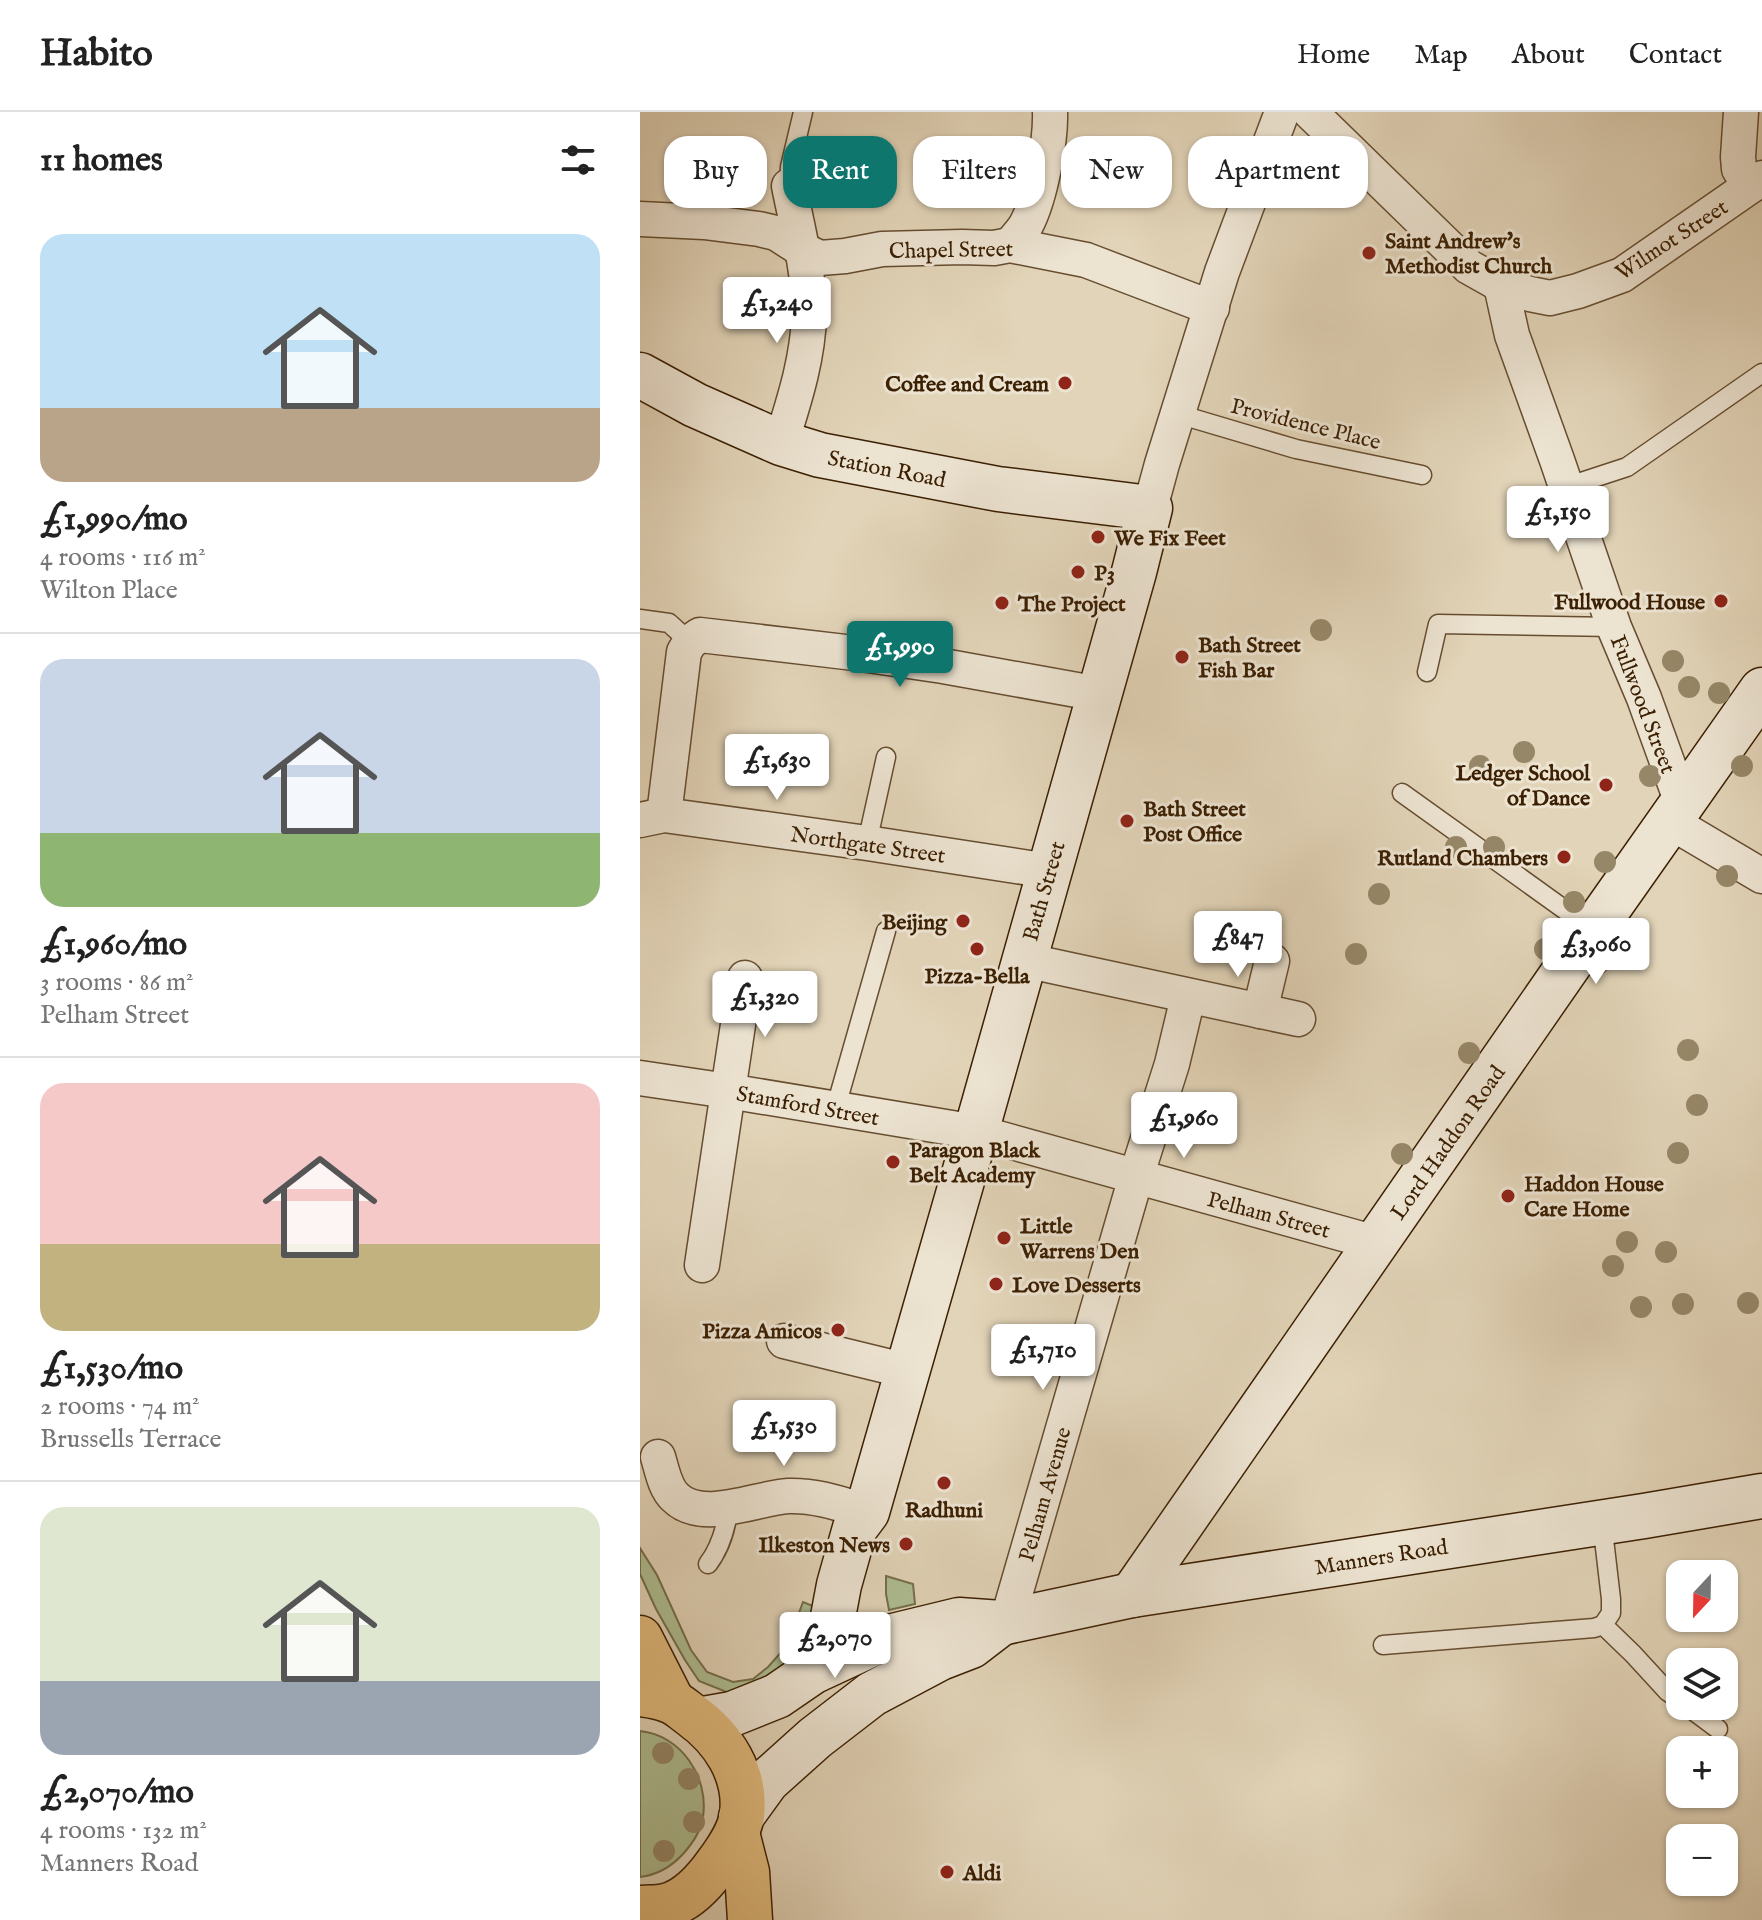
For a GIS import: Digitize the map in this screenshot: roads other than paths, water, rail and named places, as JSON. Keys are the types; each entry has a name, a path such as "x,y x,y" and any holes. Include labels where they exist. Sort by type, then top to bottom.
{"main road":[{"path":"640,1638 670,1705 720,1740 732,1761 743,1798 739,1825 747,1872 750,1920"},
{"path":"662,1911 706,1879 739,1825"}],"street":[{"path":"1010,245 1026,225 1034,203 1047,156 1050,112"},
{"name":"Bath Street","path":"812,1672 832,1622 855,1528 867,1512 1130,587 1162,464 1222,272 1282,112"},
{"name":"Wilmot Street","path":"1310,112 1469,267 1501,285 1550,298 1622,275 1756,182"},
{"path":"1741,112 1739,169 1756,182"},
{"path":"781,443 806,346 808,305 793,208"},
{"name":"Chapel Street","path":"640,219 759,229 776,233 820,258 882,249 994,248 1010,245 1086,260 1212,308"},
{"name":"Fullwood Street","path":"1501,285 1512,335 1614,627 1644,698 1676,812"},
{"name":"Station Road","path":"640,375 695,405 781,443 820,455 998,489 1150,508"},
{"path":"652,817 684,652 690,642 700,635 943,666 1099,694"},
{"name":"Lord Haddon Road","path":"1132,1595 1762,690"},
{"path":"1676,812 1762,876"},
{"name":"Northgate Street","path":"652,817 867,843 1049,871"},
{"path":"1024,960 1298,1019"},
{"path":"1260,1011 1272,961"},
{"path":"702,1265 745,978"},
{"name":"Pelham Avenue","path":"1004,1623 1172,1064 1188,997"},
{"name":"Stamford Street","path":"640,1078 976,1132"},
{"name":"Pelham Street","path":"976,1132 1376,1243"},
{"path":"784,1341 907,1371"},
{"path":"658,1457 674,1497 705,1509 803,1496 867,1512"},
{"name":"Manners Road","path":"670,1705 732,1714 777,1696 812,1672 885,1638 959,1620 1004,1623 1132,1595 1762,1496"},
{"name":"Manners Road","path":"739,1825 767,1781 815,1738 872,1694 940,1658 971,1646 1004,1623"}],"lane":[{"path":"797,136 803,112"},
{"path":"1566,487 1627,467 1762,373"},
{"name":"Providence Place","path":"1178,414 1296,449 1422,475"},
{"path":"640,619 669,623 690,642"},
{"path":"1427,672 1438,624 1614,627"},
{"path":"867,843 886,757"},
{"path":"1402,793 1593,930"},
{"path":"835,1110 886,931"},
{"path":"708,1564 717,1552 726,1528 729,1507"},
{"path":"1383,1645 1603,1625 1611,1613 1611,1599 1602,1522"},
{"path":"1603,1625 1666,1690"},
{"path":"1706,1720 1718,1729"}],"place":[{"name":"Saint Andrew's Methodist Church","path":"1369,253"},
{"name":"Coffee and Cream","path":"1065,383"},
{"name":"We Fix Feet","path":"1098,537"},
{"name":"P3","path":"1078,572"},
{"name":"Fullwood House","path":"1721,601"},
{"name":"The Project","path":"1002,603"},
{"name":"Bath Street Fish Bar","path":"1182,657"},
{"name":"Ledger School of Dance","path":"1606,785"},
{"name":"Bath Street Post Office","path":"1127,821"},
{"name":"Rutland Chambers","path":"1564,857"},
{"name":"Beijing","path":"963,921"},
{"name":"Pizza-Bella","path":"977,949"},
{"name":"Paragon Black Belt Academy","path":"893,1162"},
{"name":"Haddon House Care Home","path":"1508,1196"},
{"name":"Little Warrens Den","path":"1004,1238"},
{"name":"Love Desserts","path":"996,1284"},
{"name":"Pizza Amicos","path":"838,1330"},
{"name":"Radhuni","path":"944,1483"},
{"name":"Ilkeston News","path":"906,1544"},
{"name":"Aldi","path":"947,1872"}]}
